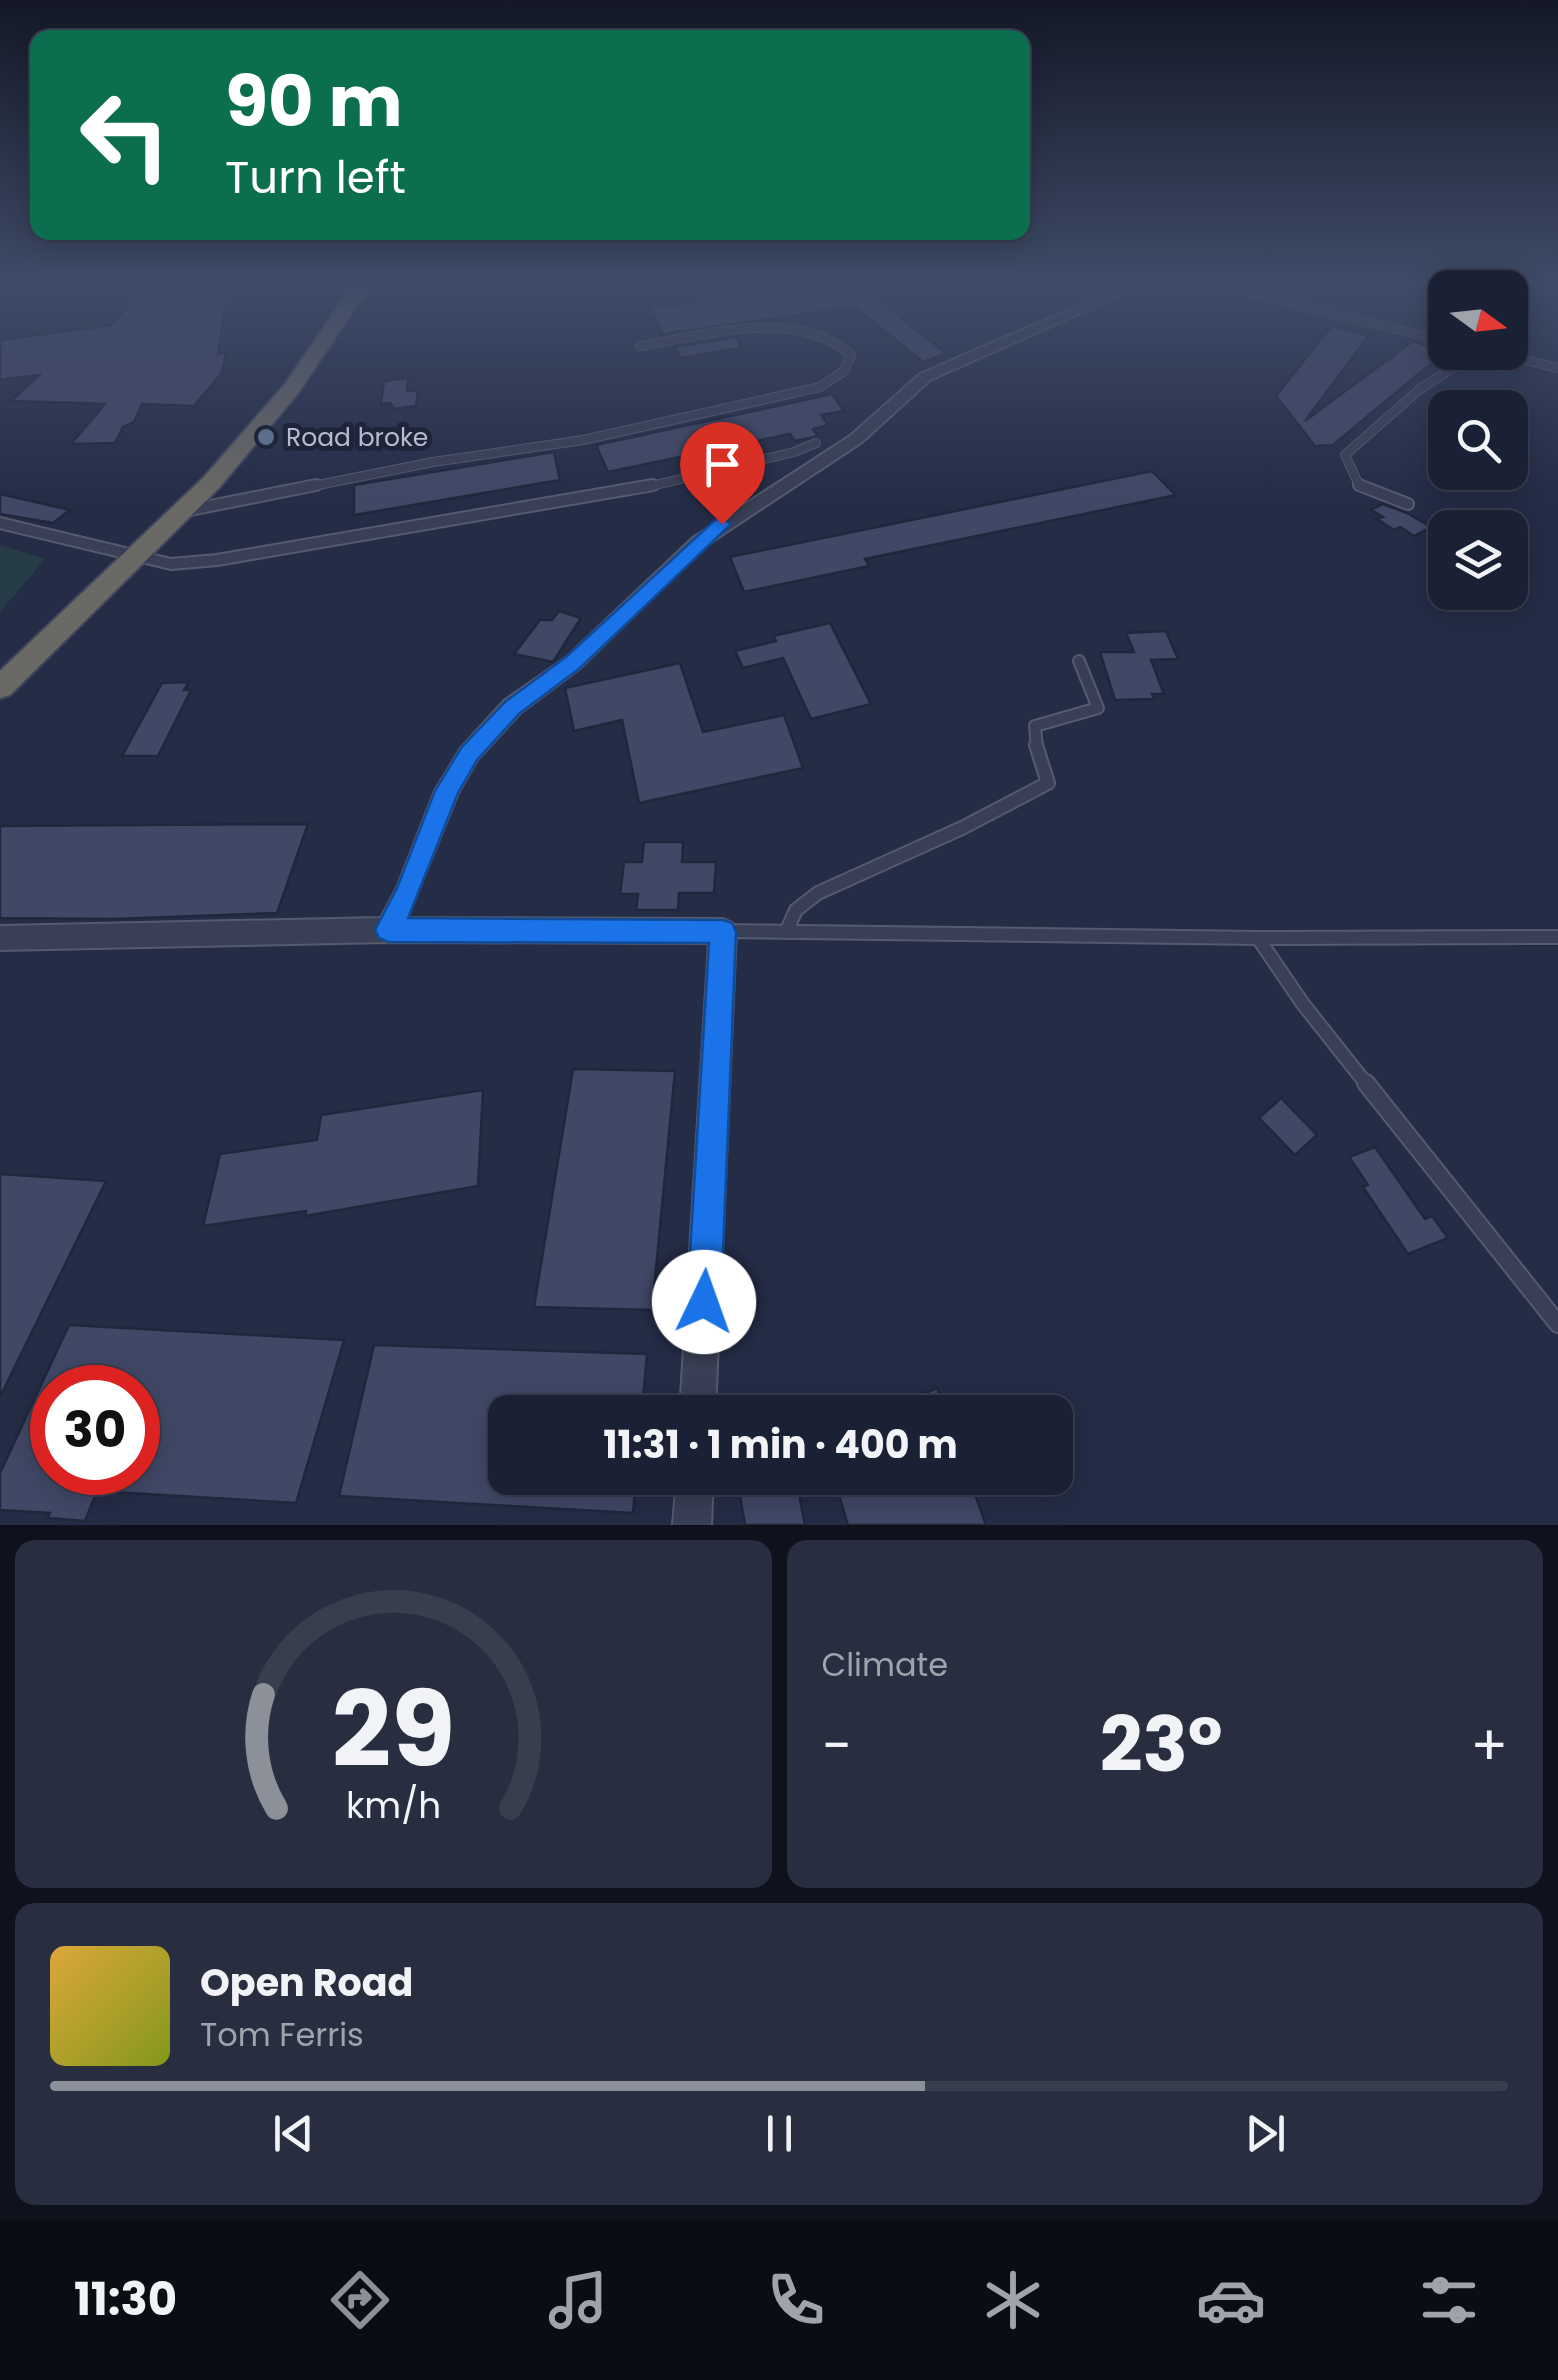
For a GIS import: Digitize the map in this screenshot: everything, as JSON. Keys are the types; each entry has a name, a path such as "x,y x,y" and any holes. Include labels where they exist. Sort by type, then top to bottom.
{"highway":[{"path":"0,688 186,511 292,388 312,358"}],"street":[{"path":"388,930 408,892 447,791 469,754 512,707 573,663 699,542 856,438 925,377 968,358"},
{"path":"0,938 388,930 723,932 699,1395"},
{"path":"692,1525 694,1495"}],"lane":[{"path":"186,511 433,462 641,429 820,387 838,378 849,367 850,358"},
{"path":"1528,361 1558,368"},
{"path":"1408,504 1359,484 1345,454 1420,390 1451,370"},
{"path":"0,522 171,564 216,560 620,493 794,452 816,443"},
{"path":"786,932 796,910 818,893 962,828 1048,782 1035,742 1035,726 1098,708 1079,661"},
{"path":"723,932 1558,937"},
{"path":"1258,938 1303,1004 1558,1324"}],"shaded area":[{"path":"0,545 45,559 0,612"}],"building":[{"path":"0,358 225,358 222,373 194,406 142,404 134,422 123,427 115,443 71,444 105,404 11,401 39,375 0,380"},
{"path":"1306,358 1352,358 1305,421 1390,358 1428,358 1428,366 1333,445 1315,446 1276,396"},
{"path":"408,378 407,391 418,390 416,406 394,409 390,403 381,404 384,381"},
{"path":"832,394 844,411 821,415 828,425 813,429 818,436 809,438 795,441 790,434 608,472 596,445"},
{"path":"554,452 560,480 354,515 354,485"},
{"path":"1152,471 1176,495 865,559 869,566 744,592 730,557"},
{"path":"0,494 70,510 53,523 0,514"},
{"path":"1383,504 1407,513 1428,529 1414,536 1400,527 1394,530 1371,510"},
{"path":"559,611 581,618 553,662 514,654 540,620 552,620"},
{"path":"830,623 871,704 811,719 783,658 743,668 735,651 776,641 773,636"},
{"path":"1166,631 1178,659 1151,660 1164,694 1152,694 1155,699 1115,700 1100,652 1134,652 1126,633"},
{"path":"680,663 703,732 784,715 803,768 639,803 622,720 574,731 565,688"},
{"path":"189,682 184,690 191,690 158,756 122,756 162,683"},
{"path":"308,824 277,913 112,919 0,918 0,826"},
{"path":"644,842 683,842 682,862 716,862 714,893 679,893 678,910 636,910 638,894 620,894 624,862 642,862"},
{"path":"573,1069 675,1071 652,1310 534,1307"},
{"path":"483,1090 478,1186 305,1216 306,1211 203,1226 220,1154 317,1140 321,1115"},
{"path":"1281,1098 1317,1135 1295,1155 1259,1118"},
{"path":"1375,1147 1425,1219 1432,1216 1448,1238 1408,1254 1363,1187 1368,1185 1349,1157"},
{"path":"0,1174 106,1181 0,1397"},
{"path":"69,1325 344,1340 296,1503 160,1495 160,1365 50,1365"},
{"path":"374,1345 647,1354 643,1395 488,1395 488,1495 635,1495 633,1513 339,1496"},
{"path":"937,1388 940,1395 920,1395"},
{"path":"30,1409 30,1495 95,1495 85,1521 48,1518 50,1513 0,1510 0,1473"},
{"path":"740,1495 799,1495 805,1525 745,1525"},
{"path":"839,1495 975,1495 986,1525 848,1525"}],"place":[{"name":"Road broke","path":"266,437"}],"route":[{"path":"704,1302 723,932 388,930 408,892 447,791 469,754 512,707 573,663 722,524"}]}
